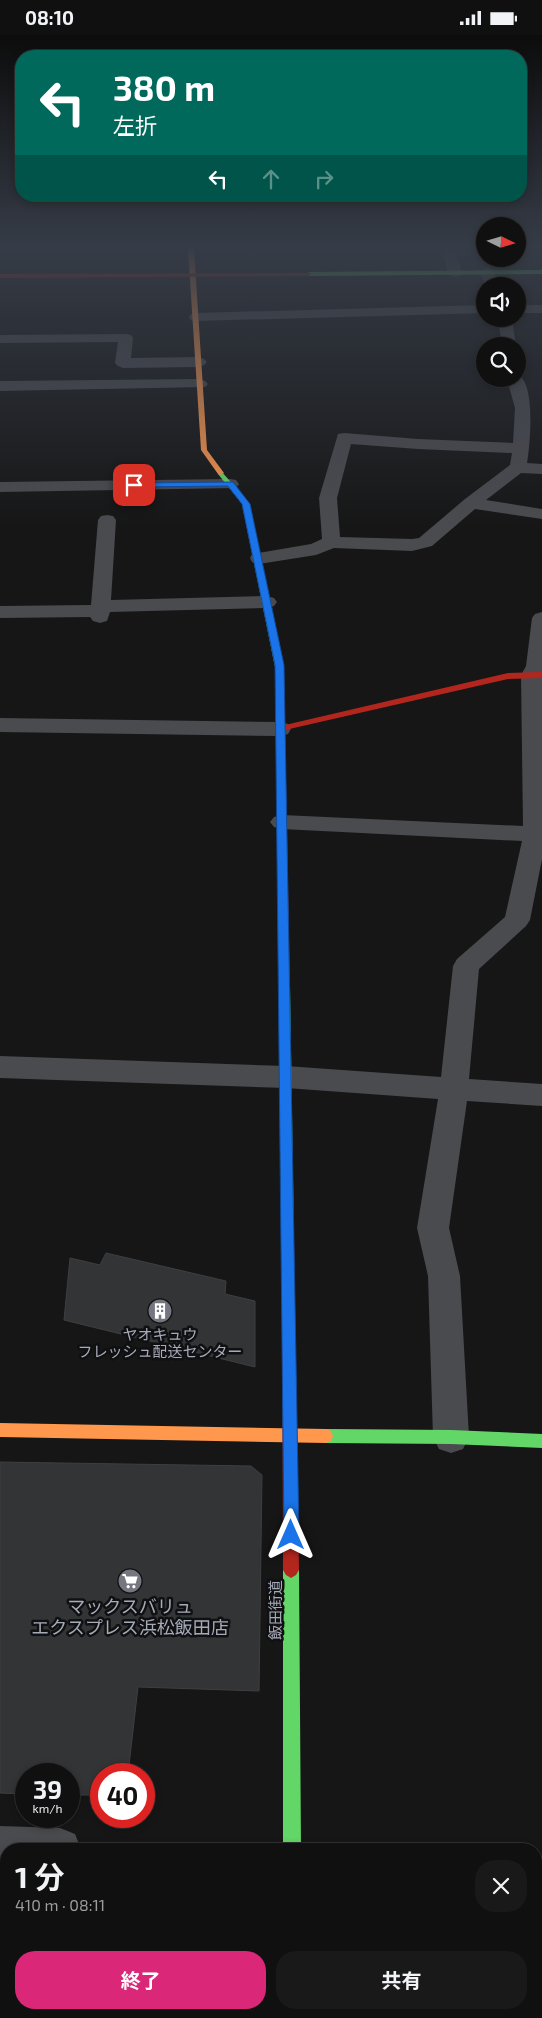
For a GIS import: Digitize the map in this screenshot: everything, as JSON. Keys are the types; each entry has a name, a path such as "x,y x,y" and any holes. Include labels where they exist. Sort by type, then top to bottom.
{"street":[{"path":"126,342 123,363 199,362"},
{"name":"飯田街道","path":"198,342 204,450 246,504 259,558 280,665 291,1437 292,1843"},
{"path":"0,386 200,384"},
{"path":"259,558 316,549 331,542 412,545 425,542 517,467 521,447 523,408 517,387"},
{"path":"523,408 542,409"},
{"path":"331,542 328,497 344,438 418,444 521,447"},
{"path":"517,467 542,469"},
{"path":"0,487 230,484"},
{"path":"471,503 542,514"},
{"path":"101,611 107,520"},
{"path":"0,612 101,611 267,603"},
{"path":"452,1437 444,1276 433,1228 454,1089 466,966 517,920 538,834 536,666 542,618"},
{"path":"0,725 280,729 508,676 537,675"},
{"path":"282,822 538,834"},
{"path":"0,1067 286,1077 542,1095"},
{"path":"0,1430 291,1437 452,1437 542,1441"}],"building":[{"name":"ヤオキュウ フレッシュ配送センター","path":"106,1253 226,1281 225,1294 255,1301 255,1367 64,1320 70,1258 100,1265"},
{"name":"マックスバリュ エクスプレス浜松飯田店","path":"0,1462 251,1466 262,1475 259,1691 138,1687 129,1763 90,1763 90,1795 80,1795 80,1763 15,1763 15,1794 0,1793"}],"traffic: fast":[{"path":"220,473 246,504 280,672"},
{"path":"285,986 288,1239"},
{"path":"326,1436 451,1437 542,1441"},
{"path":"291,1570 292,1843"}],"traffic: slow":[{"path":"197,342 204,450 220,473"},
{"path":"0,1430 326,1436"}],"traffic: jam":[{"path":"280,672 285,986"},
{"path":"280,729 508,676 542,675"},
{"path":"288,1239 291,1570"}],"place":[{"name":"ヤオキュウ フレッシュ配送センター","path":"160,1311"},
{"name":"マックスバリュ エクスプレス浜松飯田店","path":"130,1581"}],"route":[{"path":"134,485 230,484 246,504 259,558 280,665 291,1535"}]}
